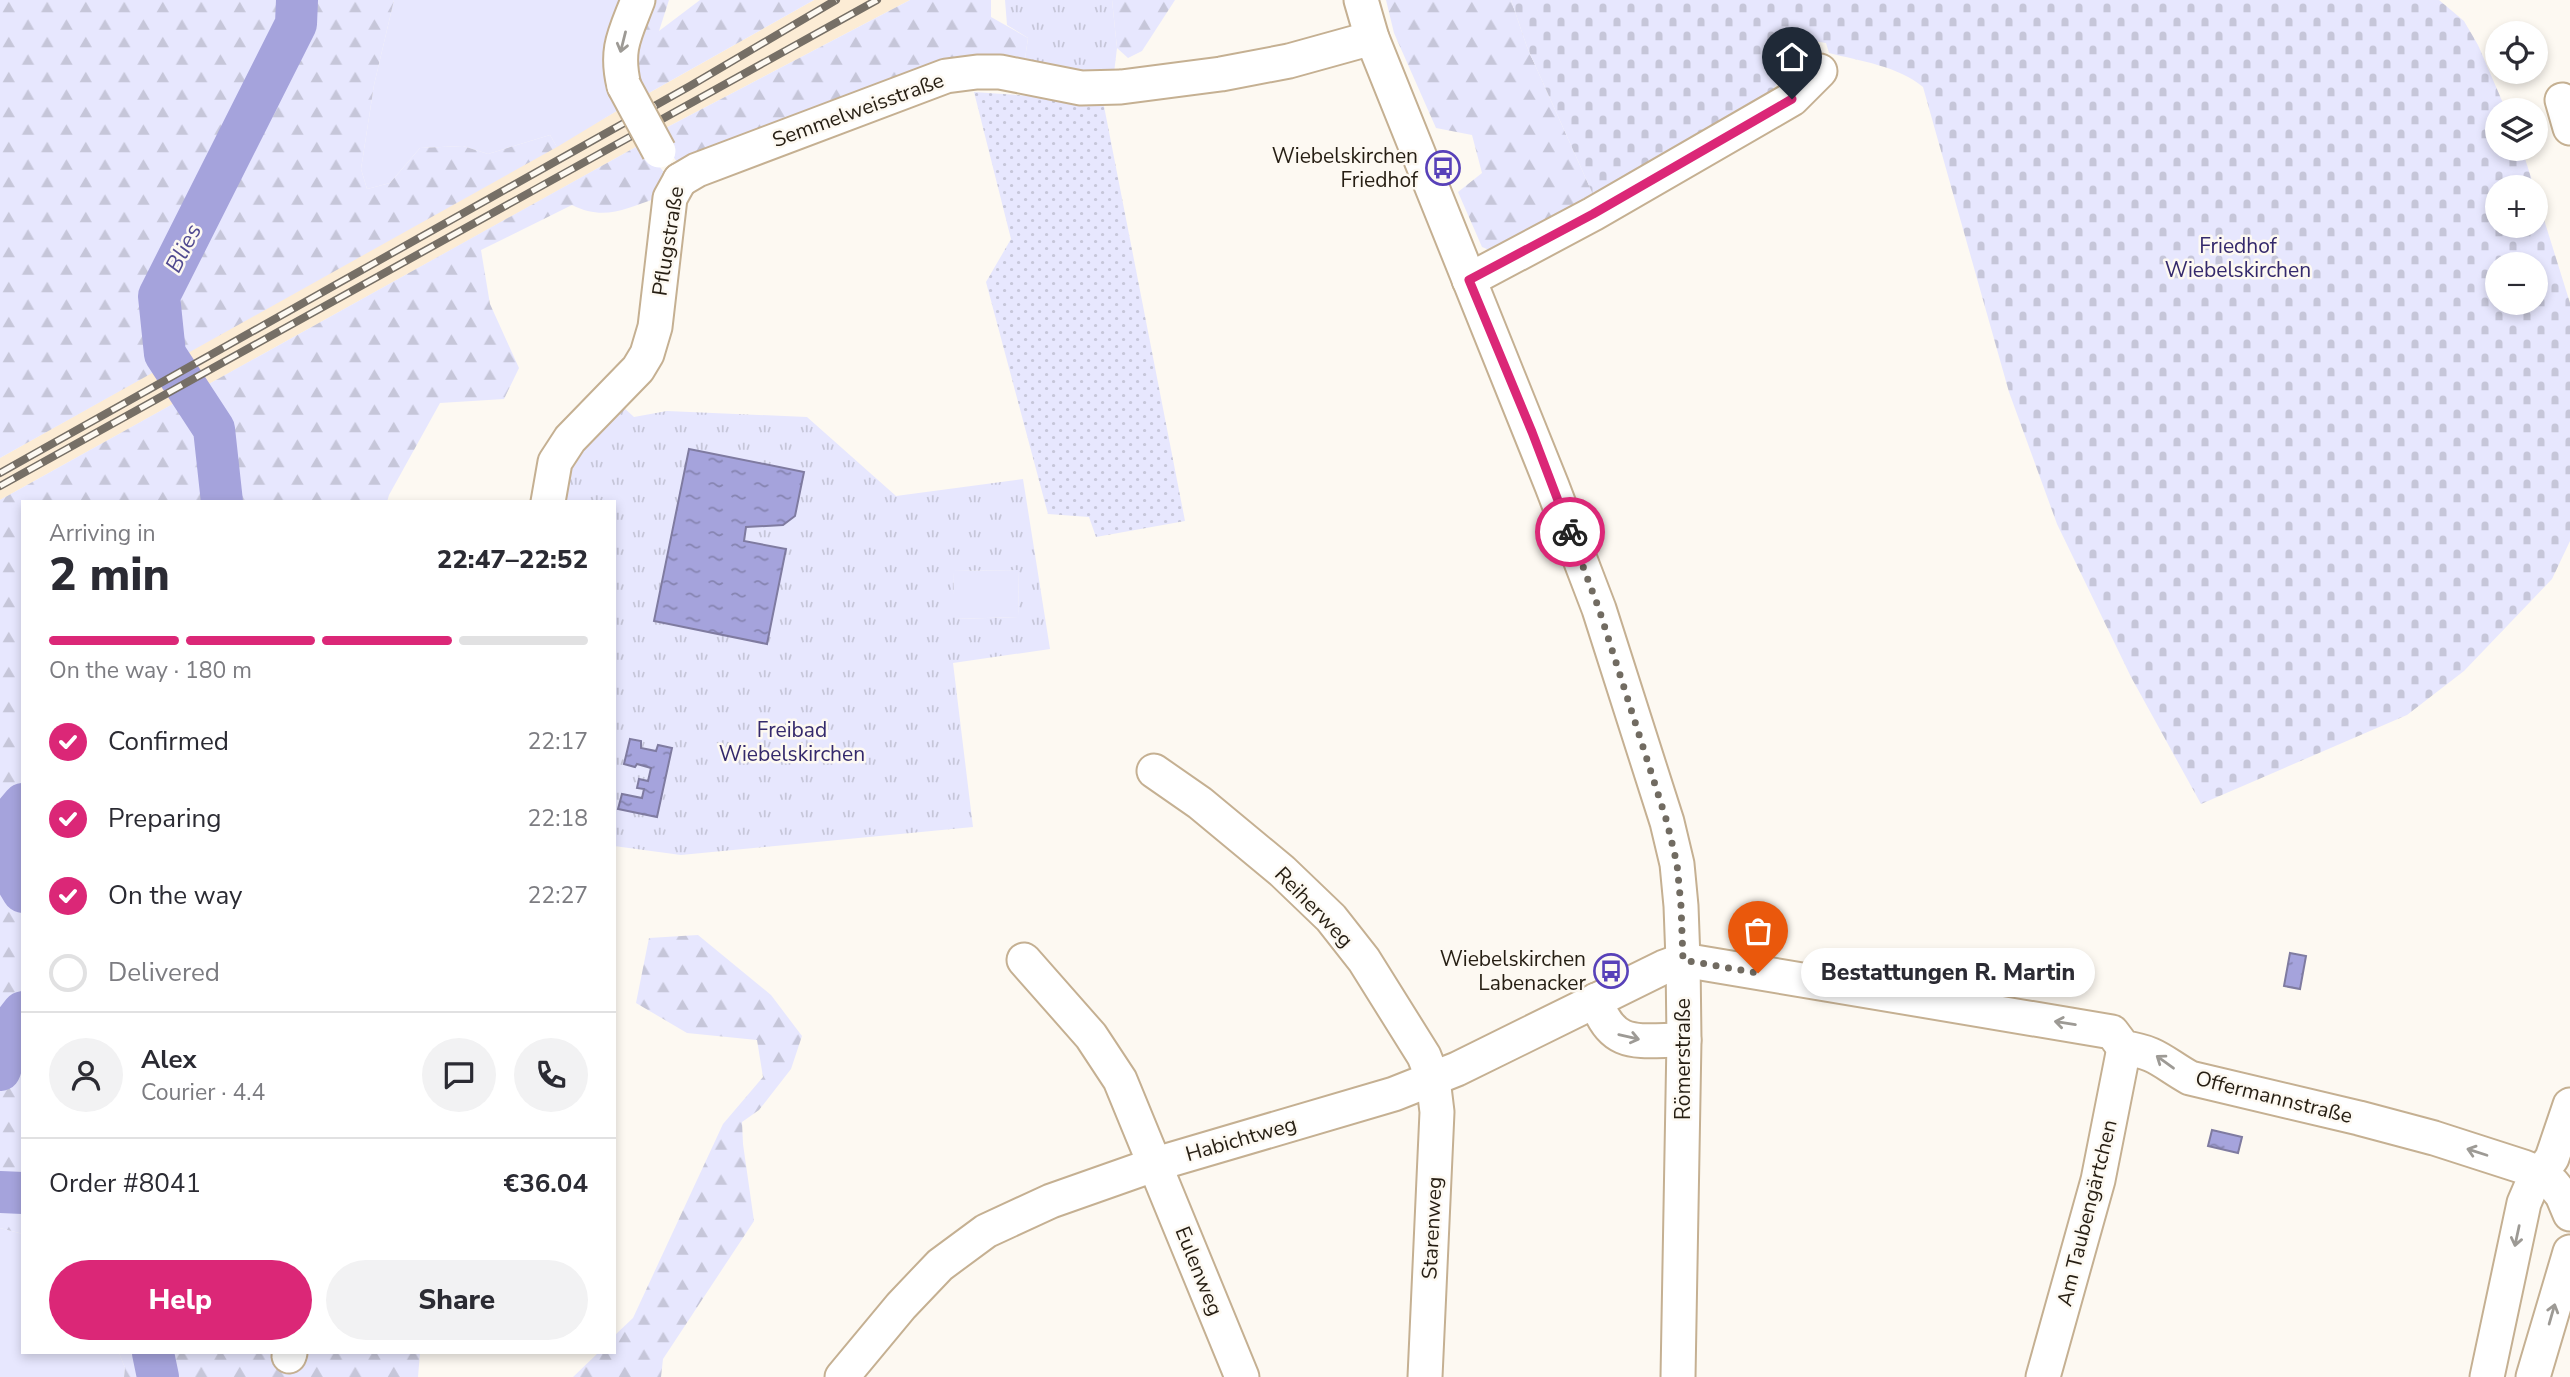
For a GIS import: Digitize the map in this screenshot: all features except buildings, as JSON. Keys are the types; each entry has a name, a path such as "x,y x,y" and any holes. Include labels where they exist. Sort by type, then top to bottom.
{"street":[{"name":"Pflugstraße","path":"548,500 555,463 578,431 638,369 647,354 655,327 670,198 680,180 659,151 624,86 619,65 622,41 638,0"},
{"name":"Römerstraße","path":"1361,0 1372,38 1599,609 1646,750 1677,864 1681,906 1684,1040 1678,1377"},
{"name":"Semmelweisstraße","path":"680,180 697,170 946,76 1000,72 1081,88 1121,88 1222,74 1289,61 1372,38"},
{"path":"1469,280 1593,214 1792,99 1820,71"},
{"name":"Reiherweg","path":"1154,771 1200,803 1282,872 1331,918 1364,960 1405,1022 1433,1079"},
{"name":"Eulenweg","path":"1024,960 1091,1035 1119,1080 1242,1377"},
{"name":"Habichtweg","path":"843,1377 901,1306 940,1265 986,1231 1051,1201 1156,1164 1394,1094 1433,1079 1683,960"},
{"name":"Offermannstraße","path":"1683,960 2112,1032 2124,1048 2142,1050 2157,1056 2190,1078 2434,1138 2541,1174"},
{"path":"1596,1000 1602,1019 1615,1034 1633,1040 1684,1040"},
{"name":"Am Taubengärtchen","path":"2043,1377 2098,1181 2124,1048"},
{"name":"Starenweg","path":"1425,1377 1437,1112 1433,1079"},
{"path":"2487,1377 2524,1203 2530,1188 2552,1158 2570,1105"},
{"path":"2541,1174 2563,1195 2570,1214"},
{"path":"2533,1377 2570,1252"}],"shaded area":[{"path":"814,0 910,0 658,132 643,143 0,500 0,458"}],"green space":[{"path":"0,0 394,0 374,85 361,169 367,189 390,183 420,148 463,146 488,154 550,135 557,147 0,458"},
{"path":"394,0 629,0 620,109 557,147 550,135 488,154 463,146 420,148 390,183 367,189 361,169 374,85"},
{"path":"646,0 669,0 659,31 700,0 814,0 640,98 630,42"},
{"path":"910,0 991,0 991,17 1028,38 1025,59 974,58 680,167 658,132"},
{"path":"1005,0 1112,0 1117,48 1114,73 1077,72 1025,59 1028,38 1007,25"},
{"path":"1112,0 1175,0 1142,51 1128,58 1117,48"},
{"path":"1386,0 1511,0 1527,47 1595,199 1494,252 1482,247 1458,192 1482,173 1472,135 1436,128 1394,33"},
{"name":"Friedhof Wiebelskirchen","path":"1511,0 2439,0 2464,21 2485,61 2485,84 2495,84 2501,98 2485,98 2485,161 2526,161 2530,175 2485,175 2485,238 2548,238 2548,232 2570,303 2570,541 2552,579 2464,671 2407,715 2201,804 2131,677 2057,524 2009,392 1923,87 1890,69 1829,53 1826,43 1807,40 1771,92 1595,199 1527,47"},
{"path":"974,92 1103,101 1185,521 1096,537 1089,517 1048,514 986,282 1011,239"},
{"path":"643,143 667,177 657,198 605,213 572,205 481,250 490,304 519,368 504,399 440,403 388,500 21,500 21,1233 0,1228 0,500"},
{"name":"Freibad Wiebelskirchen","path":"623,407 634,417 667,411 807,417 896,496 1023,479 1050,649 953,663 973,827 681,855 616,846 616,500 554,500 561,466","holes":["689,449 783,525 746,527 743,541","1018,570 1019,617 955,619 953,571","640,748 656,751 657,817 619,808 622,794 642,798 644,789 640,779 648,781 652,767 636,764"]},
{"path":"1018,570 1019,617 954,619 953,571"},
{"path":"698,935 771,995 802,1036 791,1069 759,1110 742,1122 754,1221 663,1359 661,1377 573,1377 597,1354 616,1354 616,1334 633,1318 723,1124 763,1077 757,1040 687,1033 636,1003 649,938"},
{"path":"0,1228 21,1233 21,1354 119,1354 125,1368 124,1377 0,1377"},
{"path":"119,1354 420,1354 418,1377 124,1377 125,1368"}],"water":[{"path":"689,449 804,472 795,516 783,525 746,527 744,541 786,549 767,644 654,621"},
{"path":"630,739 641,741 641,748 656,751 658,745 672,748 657,817 618,809 622,794 642,798 644,789 637,788 639,779 648,781 651,768 624,764"},
{"path":"2290,953 2306,956 2300,989 2284,986"},
{"path":"2212,1130 2242,1137 2238,1153 2208,1146"}],"waterway":[{"name":"Blies","path":"222,500 214,429 165,354 159,296 296,24 297,0"},
{"name":"Blies","path":"21,806 6,824 8,867 21,889"},
{"name":"Blies","path":"0,1070 16,1021 21,1015"},
{"name":"Blies","path":"0,1192 21,1193"},
{"name":"Blies","path":"153,1354 158,1377"}],"railway":[{"path":"0,473 690,86 836,0"},
{"path":"0,486 877,0"}],"way so far":[{"path":"1570,532 1599,609 1667,822 1677,864 1683,960 1758,973"}],"place":[{"name":"Wiebelskirchen Friedhof","path":"1443,168"},
{"name":"Wiebelskirchen Labenacker","path":"1611,971"},
{"name":"Bestattungen R. Martin","path":"1758,973"}],"route":[{"path":"1570,532 1469,280 1593,214 1792,99"}]}
